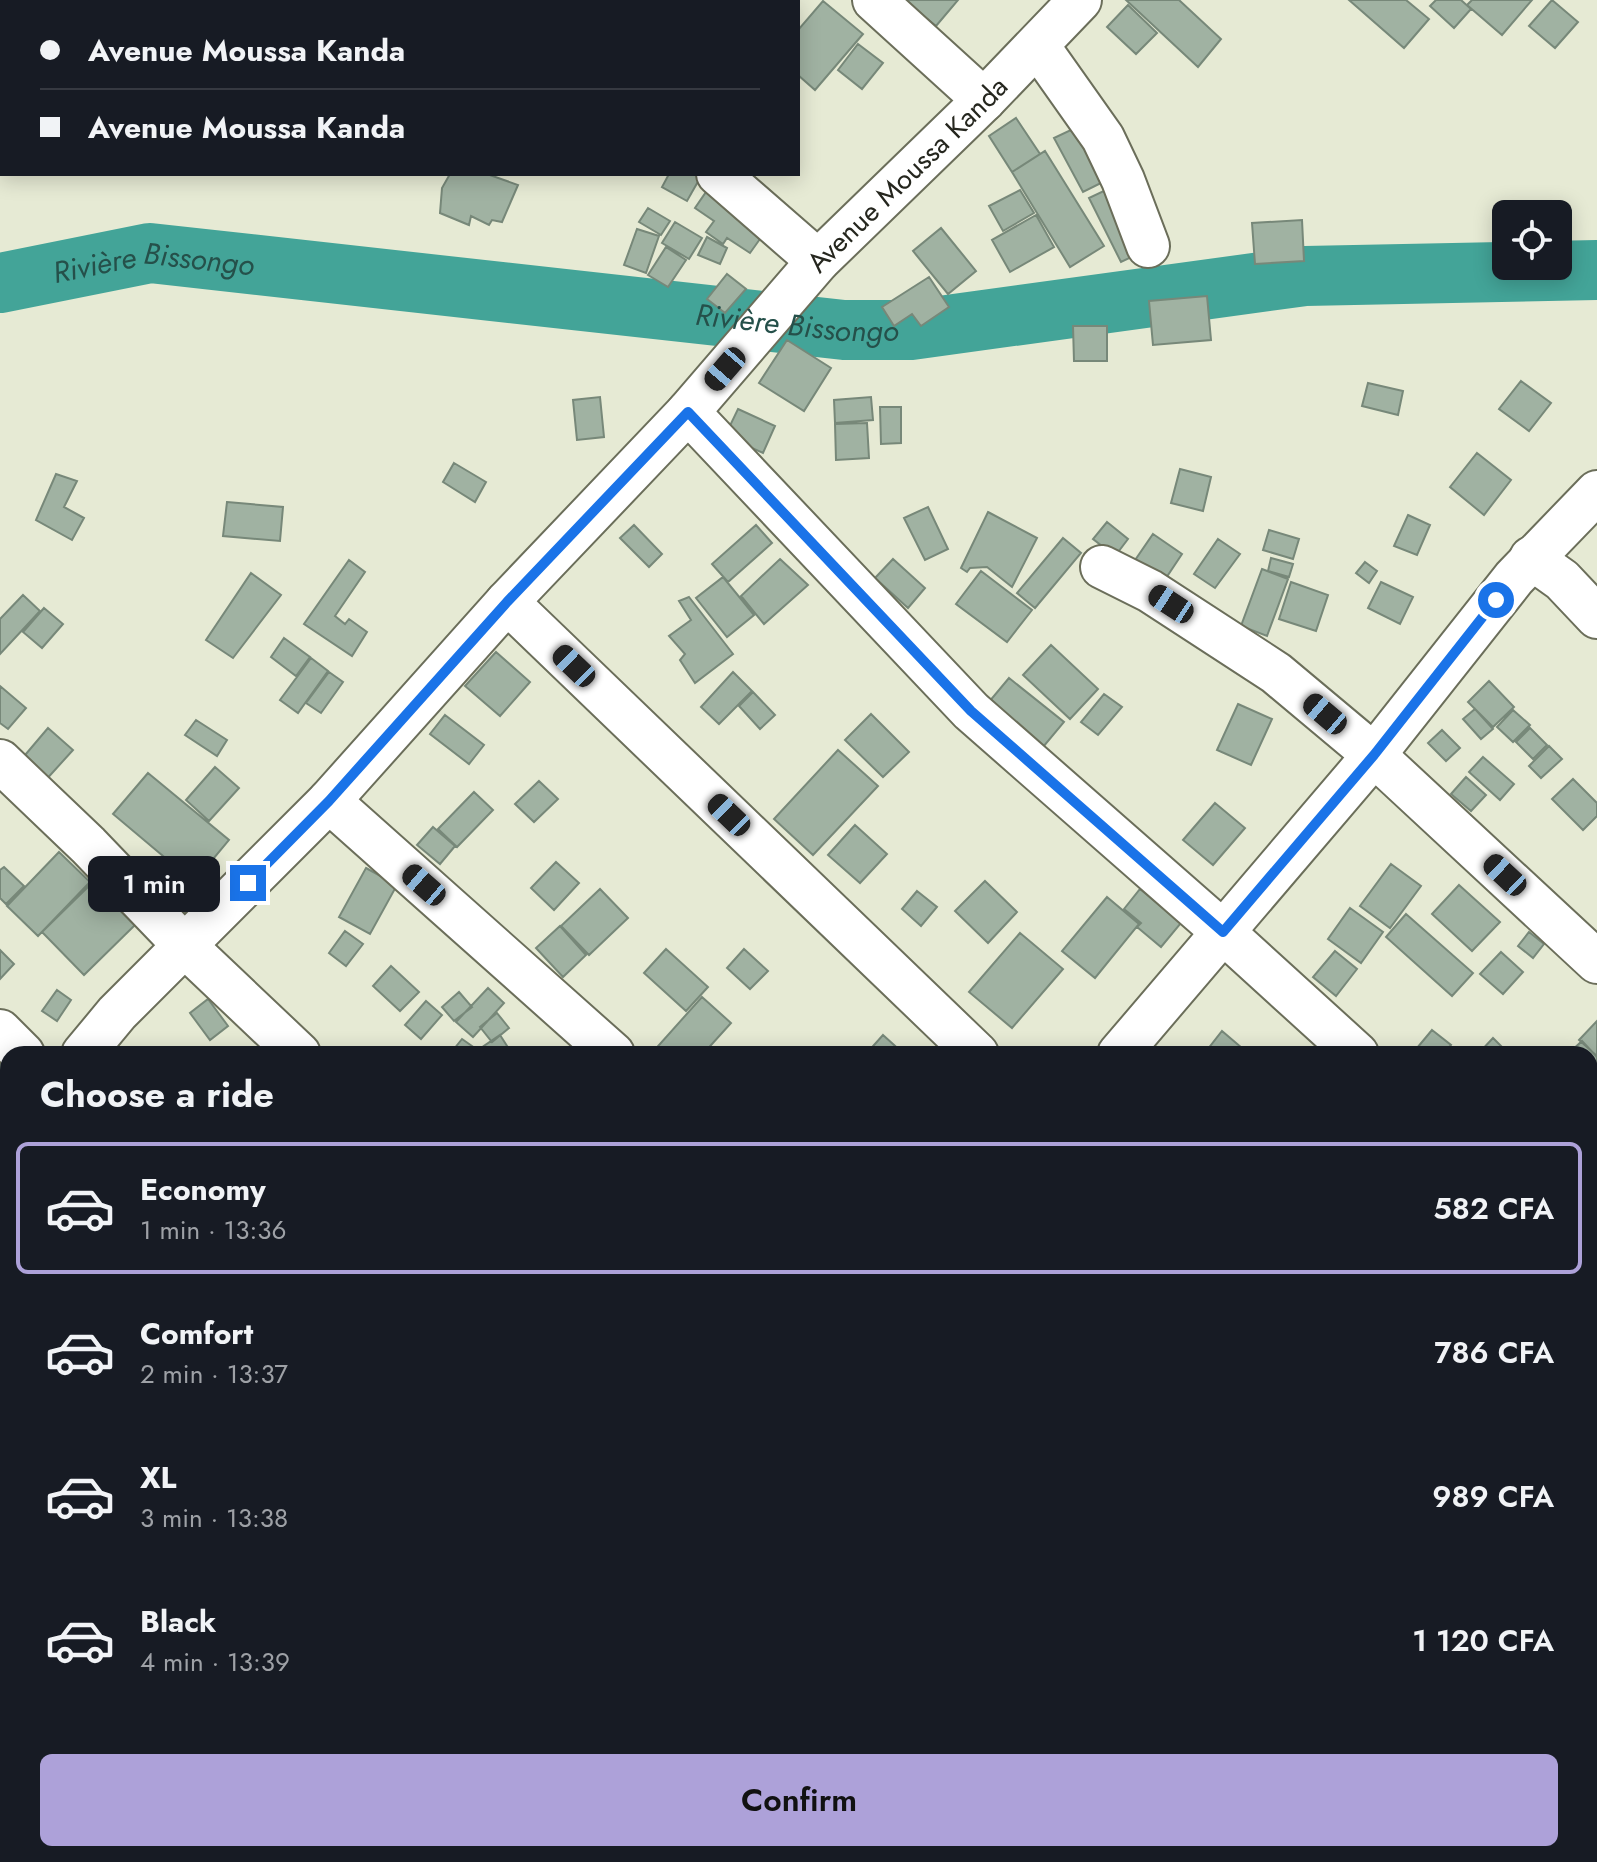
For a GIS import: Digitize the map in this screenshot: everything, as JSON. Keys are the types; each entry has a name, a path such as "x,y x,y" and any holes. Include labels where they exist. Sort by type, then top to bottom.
{"street":[{"path":"874,0 984,100"},
{"name":"Avenue Moussa Kanda","path":"90,1046 117,1013 329,801 507,602 688,412 818,261 984,100 1080,0"},
{"path":"1038,46 1103,138 1148,246"},
{"path":"720,176 818,261"},
{"path":"688,412 971,711 1348,1046"},
{"path":"1126,1046 1374,755 1531,558 1597,492"},
{"path":"1531,558 1562,580 1597,617"},
{"path":"1102,567 1150,591 1276,673 1374,755 1597,962"},
{"path":"507,602 969,1046"},
{"path":"0,761 88,845 184,945 291,1046"},
{"path":"329,801 604,1046"},
{"path":"0,1031 15,1046"}],"building":[{"path":"904,0 958,0 936,26"},
{"path":"1126,0 1179,0 1221,39 1198,67"},
{"path":"1349,0 1406,0 1429,19 1404,48"},
{"path":"1436,0 1461,0 1471,9 1454,28 1430,6"},
{"path":"1472,0 1532,0 1502,35 1467,5"},
{"path":"1552,0 1578,22 1555,48 1529,26"},
{"path":"823,1 863,34 815,90 800,77 800,28"},
{"path":"1128,5 1157,33 1136,54 1107,27"},
{"path":"858,44 883,63 862,89 838,70"},
{"path":"1016,118 1040,154 1012,172 989,136"},
{"path":"1075,128 1103,182 1083,192 1054,138"},
{"path":"1045,151 1104,246 1070,267 1012,172"},
{"path":"449,176 493,176 518,185 502,222 492,220 489,225 471,216 469,225 440,213 442,188"},
{"path":"668,176 700,178 687,201 662,187"},
{"path":"1110,188 1142,252 1121,262 1089,198"},
{"path":"1020,190 1034,213 1003,231 989,206"},
{"path":"706,192 765,232 750,253 727,238 723,244 706,232 714,221 695,208"},
{"path":"648,208 670,221 661,235 639,222"},
{"path":"1036,215 1054,247 1010,272 992,240"},
{"path":"1302,220 1304,261 1255,264 1252,223"},
{"path":"675,222 702,238 689,259 662,243"},
{"path":"941,228 976,271 948,294 913,251"},
{"path":"637,229 659,236 646,273 624,265"},
{"path":"707,237 727,248 720,264 698,255"},
{"path":"666,247 686,260 668,287 648,275"},
{"path":"727,274 746,289 725,313 707,299"},
{"path":"929,277 949,307 921,326 912,314 894,326 882,307"},
{"path":"1207,296 1211,340 1153,345 1149,301"},
{"path":"1073,326 1107,326 1107,361 1074,361"},
{"path":"787,340 831,368 804,411 759,383"},
{"path":"1521,381 1551,403 1529,431 1499,409"},
{"path":"1368,383 1403,391 1398,415 1362,406"},
{"path":"600,397 604,437 577,440 573,400"},
{"path":"871,397 873,420 835,423 834,400"},
{"path":"880,407 901,407 901,443 881,444"},
{"path":"738,409 775,426 763,453 725,436"},
{"path":"867,423 869,458 836,460 835,424"},
{"path":"1477,453 1511,480 1484,515 1450,487"},
{"path":"454,463 486,482 475,502 443,482"},
{"path":"1180,469 1211,477 1203,511 1171,503"},
{"path":"56,474 77,481 64,507 84,518 72,540 36,520"},
{"path":"227,502 283,507 280,541 223,536"},
{"path":"928,507 948,549 925,560 904,518"},
{"path":"988,512 1037,538 1012,587 987,567 970,568 967,572 961,568"},
{"path":"1408,515 1430,525 1417,555 1394,546"},
{"path":"1107,522 1128,539 1115,556 1093,539"},
{"path":"634,525 662,554 649,567 620,538"},
{"path":"756,525 772,543 728,582 712,564"},
{"path":"1269,530 1299,539 1293,559 1263,550"},
{"path":"1153,534 1182,554 1160,587 1131,566"},
{"path":"1063,538 1081,553 1035,608 1017,593"},
{"path":"1218,539 1240,554 1215,588 1194,574"},
{"path":"1271,558 1293,564 1289,577 1268,571"},
{"path":"780,559 808,585 764,624 741,596"},
{"path":"893,559 925,588 908,608 875,578"},
{"path":"349,560 365,572 335,616 345,624 349,619 367,632 352,656 304,624"},
{"path":"1365,562 1377,571 1369,583 1356,573"},
{"path":"1262,569 1288,579 1267,636 1241,626"},
{"path":"981,571 1032,610 1007,642 956,604"},
{"path":"251,573 281,595 233,658 206,640"},
{"path":"723,577 754,615 727,637 696,598"},
{"path":"1291,582 1328,595 1316,631 1279,619"},
{"path":"1381,582 1413,597 1400,624 1368,608"},
{"path":"23,595 40,611 0,654 0,619"},
{"path":"689,597 733,654 695,683 680,660 685,654 669,636 691,620 679,601"},
{"path":"44,608 63,624 42,648 23,632"},
{"path":"284,638 310,657 296,676 271,657"},
{"path":"1051,645 1098,689 1070,719 1023,675"},
{"path":"496,652 530,682 500,716 465,686"},
{"path":"311,658 328,671 298,713 280,700"},
{"path":"329,672 343,682 321,713 306,703"},
{"path":"733,672 752,691 719,724 701,707"},
{"path":"1009,678 1064,722 1038,753 983,709"},
{"path":"1489,681 1514,707 1493,727 1468,702"},
{"path":"0,686 26,708 8,729 0,723"},
{"path":"753,692 775,715 760,729 739,706"},
{"path":"1104,694 1122,707 1098,735 1081,722"},
{"path":"1238,704 1272,719 1251,765 1217,750"},
{"path":"1475,709 1493,729 1481,739 1463,719"},
{"path":"1513,710 1530,725 1513,742 1497,727"},
{"path":"871,714 909,752 883,777 845,740"},
{"path":"445,715 484,745 469,764 430,734"},
{"path":"196,720 227,740 217,756 185,735"},
{"path":"48,728 73,750 44,782 20,761"},
{"path":"1530,728 1547,745 1533,759 1516,742"},
{"path":"1442,730 1460,748 1446,761 1428,743"},
{"path":"1549,746 1562,759 1541,778 1529,766"},
{"path":"838,750 878,786 813,855 774,819"},
{"path":"1483,757 1514,784 1500,800 1469,772"},
{"path":"215,767 239,788 209,821 186,800"},
{"path":"148,773 229,840 194,882 113,814"},
{"path":"1466,777 1486,795 1471,811 1451,794"},
{"path":"1573,779 1597,803 1597,816 1583,830 1552,799"},
{"path":"539,781 558,799 534,822 515,804"},
{"path":"474,792 493,810 457,847 438,829"},
{"path":"1215,803 1245,828 1213,865 1183,840"},
{"path":"855,825 887,854 860,883 828,855"},
{"path":"433,827 455,846 440,864 417,845"},
{"path":"59,852 90,882 38,936 7,906"},
{"path":"556,862 579,883 554,910 531,888"},
{"path":"1391,864 1421,886 1390,928 1360,906"},
{"path":"4,867 24,886 6,904 0,898 0,870"},
{"path":"366,868 397,885 370,934 339,917"},
{"path":"985,881 1017,912 988,943 955,911"},
{"path":"185,882 205,901 178,930 157,910"},
{"path":"92,883 135,925 84,975 42,932"},
{"path":"1459,885 1500,922 1472,951 1432,914"},
{"path":"600,889 628,918 589,955 561,926"},
{"path":"1140,889 1181,923 1161,947 1137,927 1141,923 1124,909"},
{"path":"917,891 937,907 921,926 902,909"},
{"path":"1107,897 1139,924 1095,978 1062,951"},
{"path":"1350,908 1383,932 1361,963 1328,939"},
{"path":"1406,914 1473,973 1452,996 1386,937"},
{"path":"560,926 586,955 563,977 536,948"},
{"path":"345,931 363,944 346,966 329,953"},
{"path":"1529,932 1544,944 1533,958 1518,946"},
{"path":"1020,933 1063,969 1012,1028 969,992"},
{"path":"666,949 708,987 686,1011 644,973"},
{"path":"744,949 768,971 750,989 727,968"},
{"path":"0,950 14,964 0,979"},
{"path":"1335,951 1357,969 1336,996 1313,977"},
{"path":"1501,952 1523,972 1503,994 1480,974"},
{"path":"391,966 419,992 400,1011 373,986"},
{"path":"488,988 504,1003 473,1037 456,1022"},
{"path":"57,990 71,1000 57,1021 42,1011"},
{"path":"459,992 472,1007 454,1021 442,1007"},
{"path":"702,997 731,1023 710,1046 658,1046"},
{"path":"208,999 228,1026 210,1040 190,1013"},
{"path":"426,1001 442,1015 421,1039 405,1025"},
{"path":"497,1013 509,1028 492,1042 480,1027"},
{"path":"1597,1021 1597,1046 1586,1046 1579,1040"},
{"path":"1432,1030 1451,1045 1450,1046 1419,1046"},
{"path":"1222,1031 1240,1046 1210,1046"},
{"path":"500,1035 507,1046 484,1046"},
{"path":"883,1035 895,1046 873,1046"},
{"path":"1493,1038 1501,1046 1486,1046"},
{"path":"462,1039 472,1046 456,1046"}],"waterway":[{"name":"Rivière Bissongo","path":"0,283 150,253 844,330 911,330 1305,276 1597,270"}],"route":[{"path":"248,883 329,801 507,602 688,412 971,711 1223,932 1374,755 1496,600"}]}
